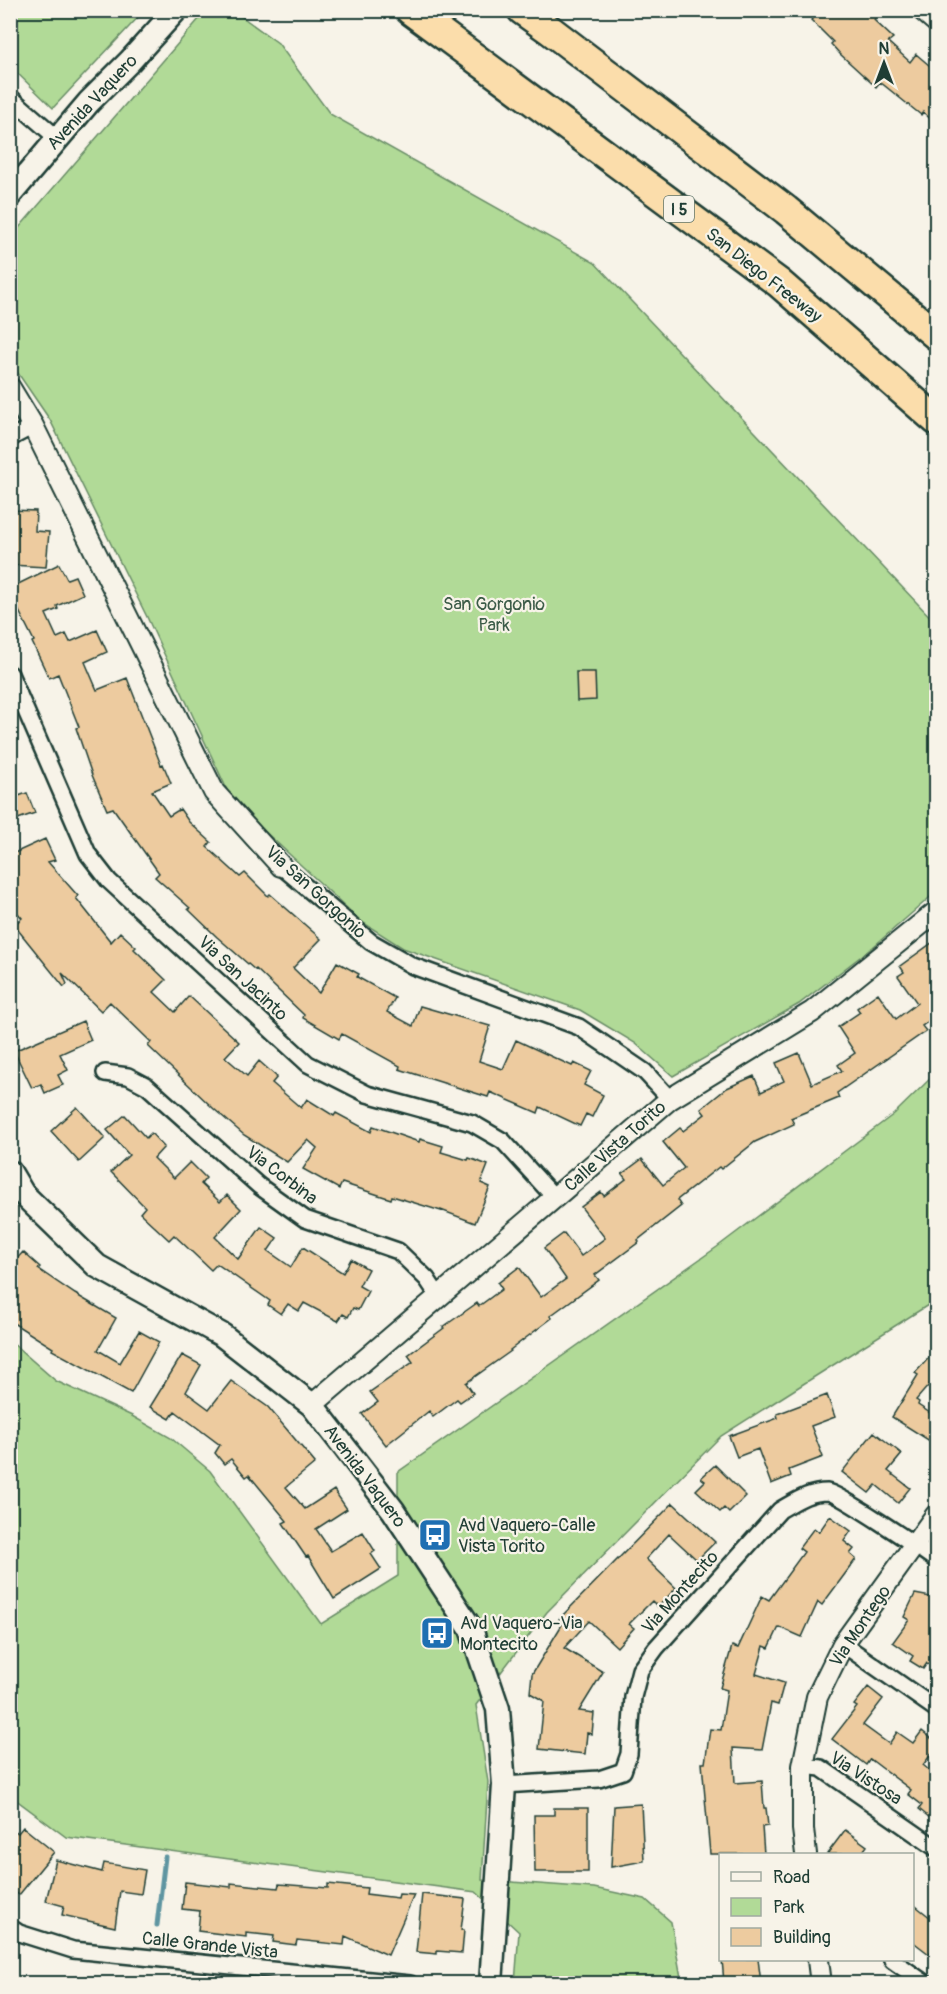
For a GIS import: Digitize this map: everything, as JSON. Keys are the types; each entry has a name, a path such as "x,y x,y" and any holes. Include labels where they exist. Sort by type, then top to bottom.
{"highway":[{"name":"San Diego Freeway","path":"410,10 779,283 936,420"},
{"path":"522,10 786,210 936,335"}],"main road":[{"name":"Avenida Vaquero","path":"10,195 57,138 176,10"},
{"name":"Avenida Vaquero","path":"10,1173 23,1194 97,1266 222,1335 312,1406 393,1510 471,1629 498,1709 504,1785 491,1983"}],"street":[{"path":"922,10 936,22"},
{"path":"10,97 57,138"},
{"name":"Via San Gorgonio","path":"10,388 33,426 214,792 281,866 371,942 413,966 579,1027 645,1072 670,1099"},
{"path":"10,440 33,426"},
{"name":"Via San Jacinto","path":"10,674 88,854 109,881 308,1064 367,1094 472,1123 503,1141 555,1198"},
{"name":"Calle Vista Torito","path":"312,1406 670,1099 812,1012 936,912"},
{"name":"Via Corbina","path":"105,1073 128,1076 147,1086 259,1186 305,1219 398,1251 428,1279 440,1297"},
{"name":"Via Montecito","path":"504,1785 599,1779 623,1771 629,1754 633,1697 640,1670 656,1648 780,1510 806,1494 830,1492 936,1560"},
{"name":"Via Montego","path":"806,1853 803,1829 803,1766 816,1697 843,1644 936,1515"},
{"path":"843,1644 936,1709"},
{"name":"Via Vistosa","path":"803,1766 821,1768 936,1848"},
{"name":"Calle Grande Vista","path":"10,1927 19,1933 73,1950 363,1981 410,1983"},
{"path":"818,1961 821,1983"},
{"path":"895,1961 926,1983"}],"green space":[{"path":"10,11 144,11 53,108 11,67"},
{"name":"San Gorgonio Park","path":"206,11 234,11 278,43 330,114 595,263 936,623 936,892 873,947 799,1004 673,1076 635,1043 580,1010 403,948 362,922 259,826 229,794 147,617 50,420 11,363 11,237"},
{"path":"936,1073 936,1300 721,1436 547,1612 476,1705 488,1782 482,1880 594,1888 645,1899 671,1922 682,1983 515,1983 519,1932 476,1892 66,1837 11,1796 11,1342 56,1381 132,1416 171,1438 210,1471 321,1624 398,1576 398,1472 717,1247 894,1114"}],"building":[{"path":"821,10 868,10 875,18 874,20 893,38 888,42 910,62 916,54 936,71 936,124 923,112 921,115 880,82 876,87 840,54 831,44 833,42 811,20"},
{"path":"10,510 36,511 35,531 49,532 46,567 10,565"},
{"path":"59,564 67,579 75,576 83,594 57,606 58,609 46,614 57,638 66,634 70,642 97,630 107,652 85,662 97,690 127,678 161,765 163,764 171,783 152,791 169,816 180,809 189,822 211,842 207,847 240,877 245,873 268,896 270,894 321,939 293,968 319,993 337,962 359,974 357,977 395,998 387,1012 413,1026 420,1006 490,1026 479,1061 503,1069 516,1040 572,1066 574,1063 591,1071 584,1085 603,1095 592,1117 586,1114 580,1126 540,1107 538,1113 490,1092 488,1097 399,1069 400,1066 342,1034 339,1039 303,1018 304,1015 256,969 217,937 188,909 190,908 155,877 159,873 113,808 107,810 92,775 76,728 79,727 58,674 49,678 10,593 10,588"},
{"path":"576,672 595,672 596,700 577,701"},
{"path":"27,793 35,813 15,820 10,808 10,799"},
{"path":"45,839 55,860 48,862 78,896 76,898 111,942 120,932 136,947 134,949 166,980 154,992 175,1012 189,996 239,1042 225,1057 247,1076 259,1061 277,1077 272,1083 301,1108 307,1099 334,1116 336,1113 371,1132 373,1126 419,1142 420,1139 443,1146 441,1152 488,1165 481,1183 490,1187 475,1223 441,1210 392,1196 391,1199 342,1183 339,1189 303,1169 317,1148 308,1140 287,1162 244,1135 214,1109 148,1046 151,1042 110,1002 101,1011 62,973 67,984 64,987 14,925 22,918 10,904 10,855"},
{"path":"936,940 936,1016 922,1026 926,1031 837,1093 839,1098 791,1118 794,1124 755,1142 721,1169 719,1167 677,1200 681,1206 595,1275 599,1280 550,1316 552,1318 511,1351 466,1383 473,1393 460,1402 457,1399 433,1417 429,1411 386,1445 362,1414 378,1402 370,1392 413,1362 408,1355 477,1303 479,1306 502,1289 498,1283 519,1267 541,1297 566,1279 544,1248 564,1233 581,1256 605,1238 581,1207 601,1192 604,1196 626,1179 622,1174 642,1159 663,1185 684,1168 663,1142 680,1128 683,1131 705,1114 701,1109 727,1088 754,1076 761,1092 784,1081 776,1063 799,1053 812,1084 842,1071 838,1065 855,1053 838,1027 860,1012 857,1008 878,993 896,1019 917,1003 898,976 904,972 900,966"},
{"path":"83,1021 91,1040 60,1054 68,1070 58,1075 63,1085 45,1093 41,1084 32,1088 14,1051"},
{"path":"77,1107 105,1138 79,1162 51,1131"},
{"path":"125,1115 146,1138 151,1133 164,1147 154,1158 174,1178 190,1162 206,1178 201,1184 220,1202 227,1195 241,1209 215,1237 238,1259 261,1227 277,1238 268,1251 291,1267 303,1247 343,1273 351,1259 368,1269 359,1286 368,1291 358,1310 353,1308 348,1317 343,1314 338,1321 304,1303 299,1311 288,1304 281,1314 268,1305 270,1301 217,1264 211,1270 174,1235 169,1240 140,1213 145,1207 111,1172 129,1155 107,1130"},
{"path":"23,1252 40,1267 38,1269 116,1318 98,1350 120,1363 139,1331 159,1342 131,1393 52,1350 53,1348 10,1321 10,1266"},
{"path":"936,1350 936,1377 916,1400 919,1402 918,1405 936,1417 936,1445 892,1417 918,1375 915,1373"},
{"path":"182,1355 201,1365 186,1392 209,1409 231,1381 268,1407 315,1463 286,1487 305,1509 334,1490 347,1509 316,1529 331,1551 363,1532 375,1551 371,1554 381,1569 334,1599 308,1556 306,1557 283,1523 287,1521 249,1475 246,1477 231,1459 224,1464 215,1453 220,1445 175,1411 170,1419 150,1407"},
{"path":"827,1395 835,1417 811,1426 823,1457 789,1470 791,1476 771,1484 758,1449 737,1457 729,1436 778,1418 777,1414"},
{"path":"874,1432 902,1454 888,1471 910,1488 898,1503 876,1485 869,1493 842,1472"},
{"path":"715,1465 746,1496 729,1513 724,1508 720,1512 696,1490 705,1481 701,1478"},
{"path":"673,1503 715,1542 697,1560 669,1534 646,1559 676,1588 658,1607 652,1601 629,1624 634,1628 617,1647 589,1621 564,1648 603,1672 579,1711 594,1713 592,1734 587,1733 585,1754 539,1749 544,1701 530,1693 532,1674 563,1623 559,1619"},
{"path":"830,1516 851,1531 844,1541 854,1549 850,1554 856,1559 822,1605 818,1602 802,1637 779,1627 769,1648 764,1646 756,1674 784,1683 778,1705 771,1703 762,1750 733,1748 735,1783 762,1781 768,1826 762,1827 764,1853 710,1854 702,1763 705,1763 710,1729 721,1730 727,1690 720,1688 732,1646 738,1648 762,1596 769,1600 804,1552 799,1548 814,1528 819,1532"},
{"path":"915,1594 936,1598 936,1670 927,1663 923,1669 910,1661 913,1656 893,1642 909,1620 904,1617"},
{"path":"868,1687 883,1699 863,1725 889,1744 897,1732 913,1743 922,1731 936,1742 936,1748 923,1765 936,1776 936,1823 919,1809 922,1805 908,1794 911,1790 870,1759 866,1765 832,1739 857,1707 854,1705"},
{"path":"641,1804 644,1861 611,1867 614,1806"},
{"path":"554,1808 588,1808 588,1872 535,1872 534,1815 554,1815"},
{"path":"10,1827 18,1833 23,1827 54,1852 19,1895 10,1888"},
{"path":"845,1830 867,1846 862,1853 828,1853"},
{"path":"56,1860 102,1872 104,1863 145,1870 141,1894 120,1891 115,1927 62,1915 64,1906 46,1901"},
{"path":"185,1882 231,1887 231,1883 278,1888 279,1884 328,1888 328,1884 367,1888 366,1894 398,1898 399,1894 414,1895 388,1955 345,1936 344,1945 297,1940 296,1945 273,1942 274,1936 246,1933 246,1937 198,1931 200,1911 182,1909"},
{"path":"422,1894 465,1899 461,1930 464,1930 462,1953 416,1952"},
{"path":"914,1905 936,1922 936,1944 929,1954 914,1943"},
{"path":"722,1961 758,1961 761,1983 724,1983"}],"waterway":[{"path":"157,1925 165,1857"}],"place":[{"name":"Avd Vaquero-Calle Vista Torito","path":"435,1535"},
{"name":"Avd Vaquero-Via Montecito","path":"437,1633"}]}
